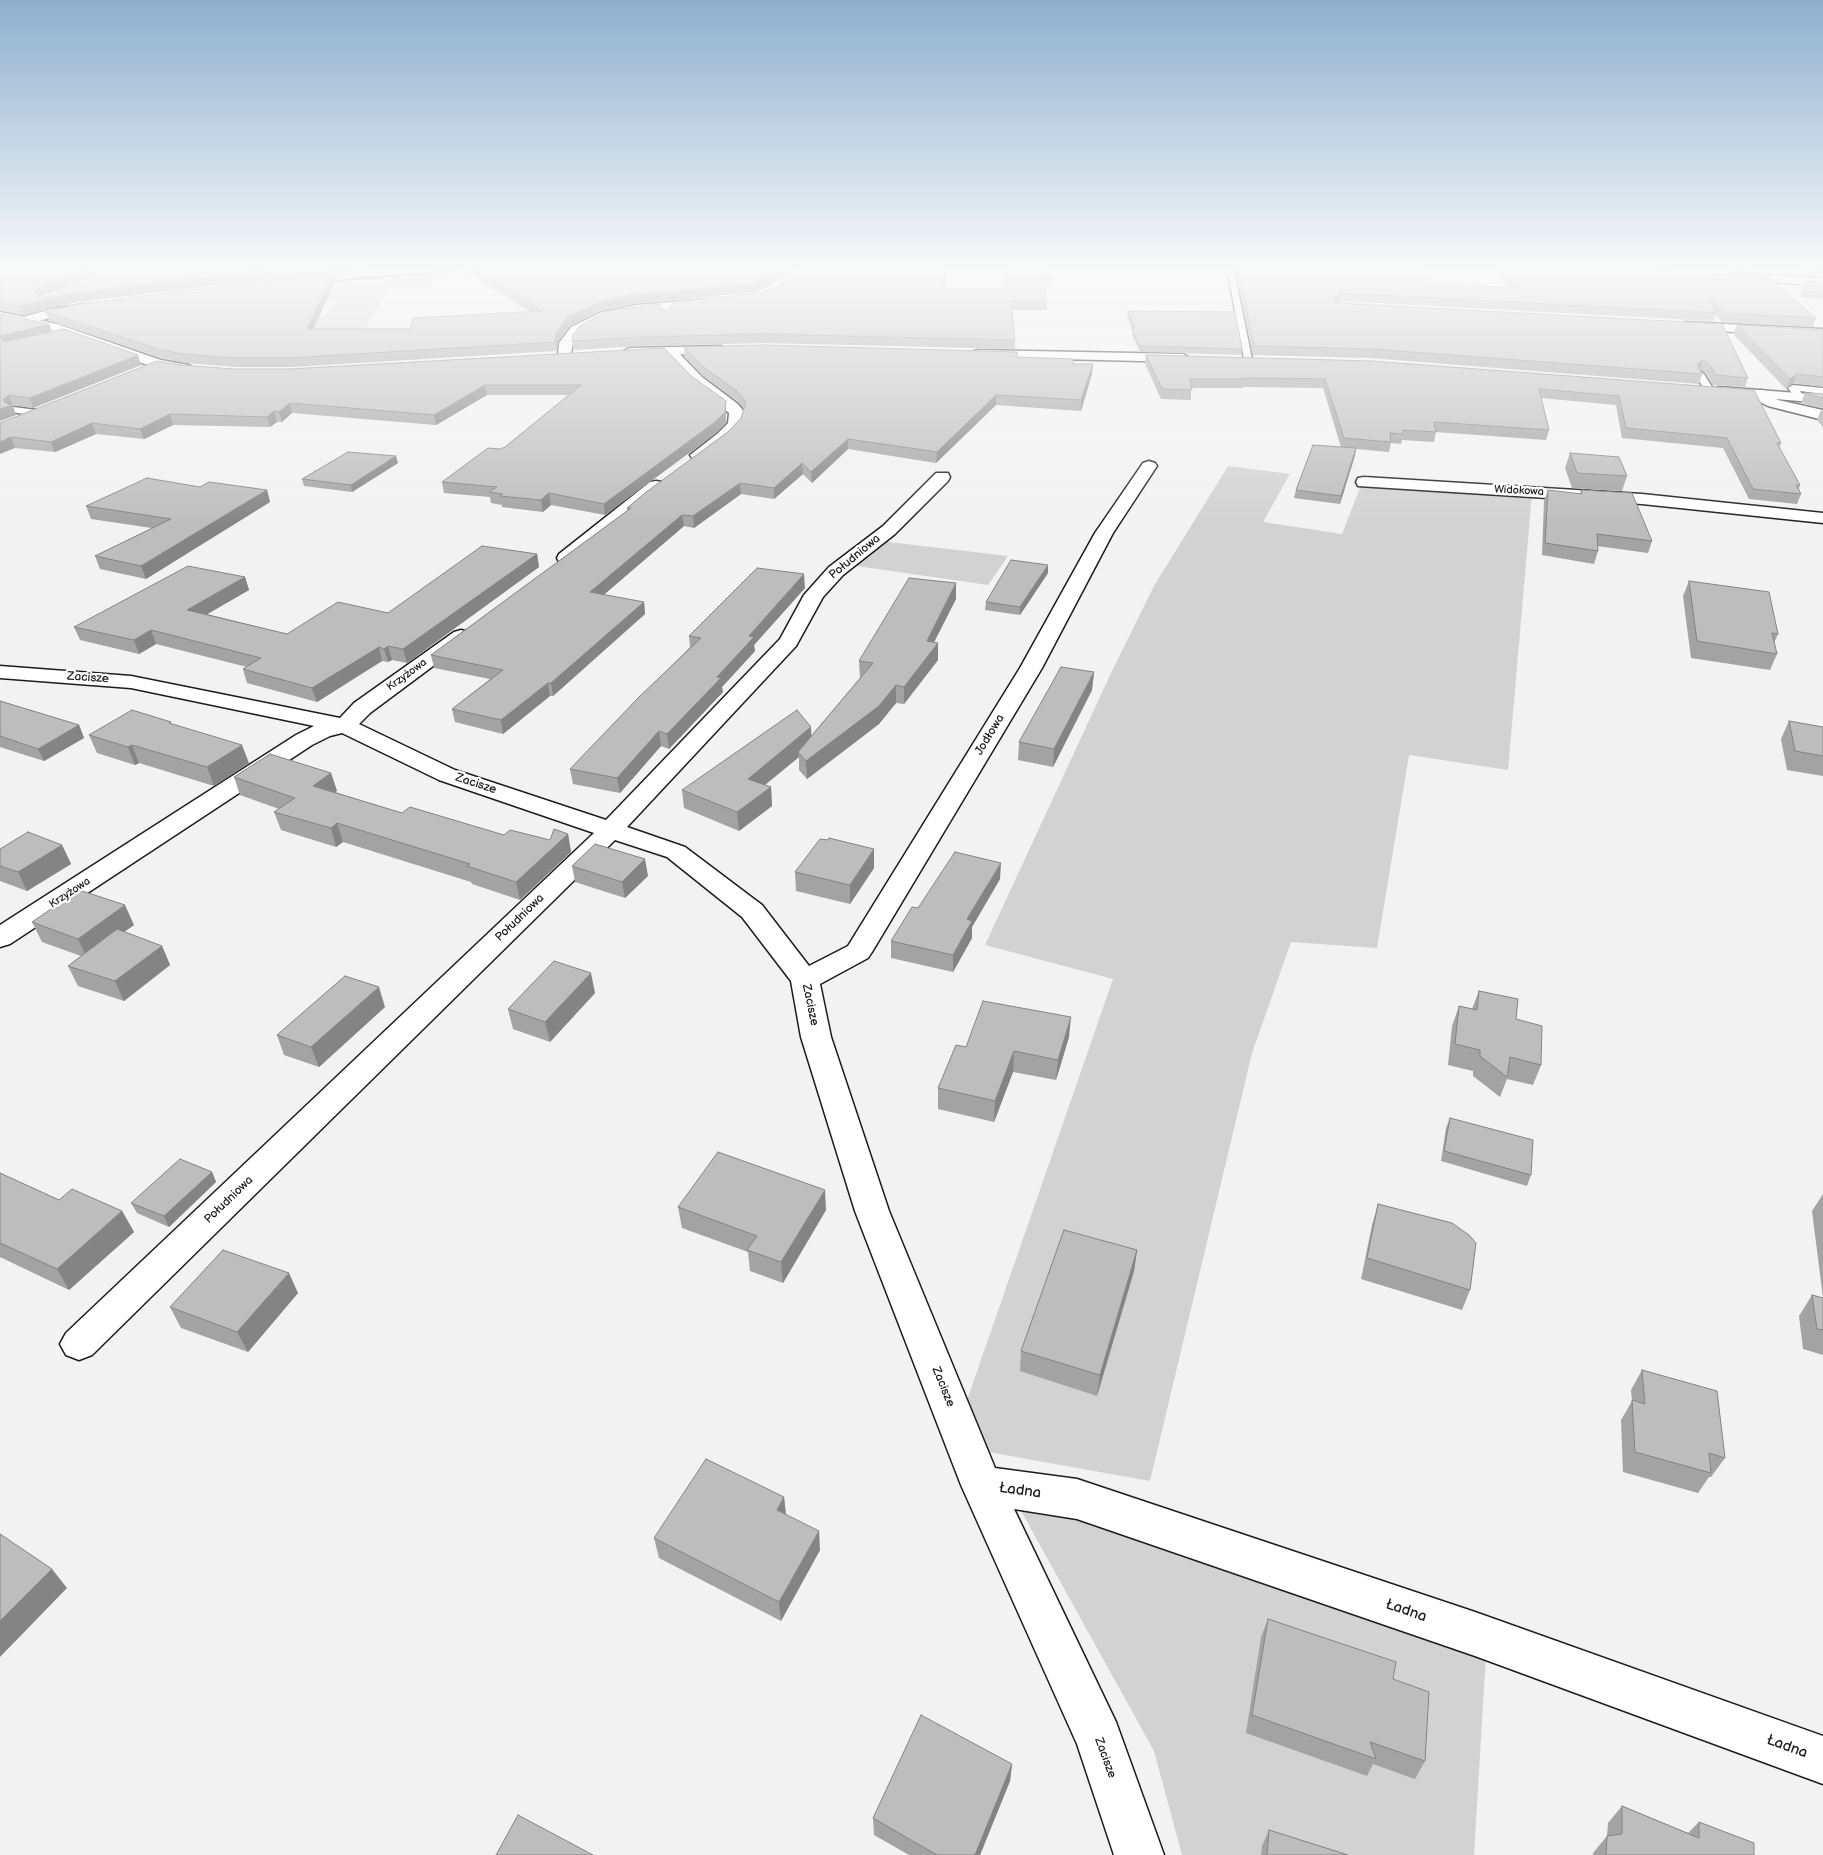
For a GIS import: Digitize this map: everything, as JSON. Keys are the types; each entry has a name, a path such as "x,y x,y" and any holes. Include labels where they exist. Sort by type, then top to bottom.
{"street":[{"path":"128,354 158,364 202,371"},
{"path":"671,354 697,380 737,412 735,424 723,437 685,465"},
{"path":"967,354 1201,358"},
{"path":"1230,359 1252,360"},
{"path":"140,372 158,364"},
{"path":"1692,389 1823,399"},
{"path":"1762,394 1765,399 1773,403 1823,415"},
{"path":"9,424 55,406"},
{"name":"Jodłowa","path":"805,980 858,952 1031,668 1104,532 1149,466"},
{"path":"554,568 670,476"},
{"name":"Południowa","path":"79,1344 611,830 790,642 814,595 836,571 889,530 942,477"},
{"name":"Widokowa","path":"1364,482 1642,499 1823,518"},
{"name":"Krzyżowa","path":"0,938 304,740 323,731 346,726 362,708 476,625"},
{"name":"Zacisze","path":"0,672 131,682 346,726 447,775 676,852 752,911 805,980 816,1037 872,1211 982,1485 1099,1739 1139,1855"},
{"name":"Ładna","path":"982,1485 1077,1498 1475,1634 1823,1760"}],"lane":[{"path":"1250,354 1252,360"},
{"path":"1700,374 1709,390"},
{"path":"1799,397 1793,388 1823,391"},
{"path":"14,410 37,413"}],"shaded area":[{"path":"1228,466 1290,474 1263,522 1342,534 1361,485 1532,494 1508,770 1409,755 1377,948 1291,942 1252,1053 1150,1481 988,1452 964,1409 1113,979 985,945 1112,671 1154,586"},
{"path":"880,541 1008,556 988,585 850,565"},
{"path":"1020,1509 1066,1515 1486,1655 1474,1855 1182,1855 1154,1751"}],"building":[{"path":"0,354 138,355 30,398 9,395 3,400 12,405 0,409"},
{"path":"180,354 363,354 289,358 233,358"},
{"path":"565,354 669,354 690,375 726,401 725,412 715,422 604,504 549,493 541,500 500,496 503,494 489,492 497,487 442,482 488,448 500,449 505,447 581,385 485,385 434,415 290,403 279,412 274,411 267,417 170,414 140,429 92,423 51,442 11,437 0,442 0,423 157,361 233,369 289,369"},
{"path":"690,354 1017,354 1017,357 1073,359 1073,364 1093,364 1081,400 996,395 937,452 848,439 811,472 802,463 774,488 740,483 693,516 682,515 590,592 644,602 551,683 548,683 501,720 452,709 503,670 431,655 631,508 627,508 729,431 741,418 746,403 738,392 702,366"},
{"path":"1432,354 1736,354 1748,378 1716,375 1709,364 1703,360 1697,364 1702,374"},
{"path":"1765,354 1823,354 1823,377 1797,374 1790,379"},
{"path":"1146,355 1372,361 1754,390 1781,443 1777,443 1800,485 1796,485 1801,494 1753,489 1727,438 1626,428 1619,396 1539,389 1549,430 1434,422 1436,432 1403,430 1403,434 1390,433 1391,442 1344,438 1325,379 1190,379 1192,390 1162,389"},
{"path":"1805,393 1823,394 1823,398"},
{"path":"1313,445 1356,448 1341,496 1296,490"},
{"path":"348,452 396,456 351,485 302,479"},
{"path":"1570,453 1619,457 1627,476 1577,473"},
{"path":"147,478 200,487 209,482 267,490 141,566 95,556 171,519 86,506"},
{"path":"1548,490 1582,494 1581,490 1632,493 1652,541 1597,534 1598,551 1545,543"},
{"path":"482,546 537,554 403,649 388,646 384,649 379,647 312,688 243,669 261,658 151,630 134,640 74,627 188,566 245,577 187,610 287,634 338,602 388,613"},
{"path":"1011,560 1048,565 1020,607 986,602"},
{"path":"757,568 804,574 749,636 754,637 717,677 721,678 667,734 659,731 617,778 570,769 639,697 701,638 689,636"},
{"path":"909,578 956,583 927,641 938,643 904,687 896,685 879,706 806,761 798,752 873,663 859,661"},
{"path":"1689,581 1769,592 1778,634 1772,633 1777,654 1697,641"},
{"path":"1061,667 1094,672 1054,749 1019,742"},
{"path":"0,701 79,725 38,749 0,736"},
{"path":"132,710 242,745 207,767 132,745 128,747 89,735"},
{"path":"797,710 811,727 748,779 771,787 737,812 682,790"},
{"path":"1789,721 1823,727 1823,756 1795,751"},
{"path":"270,754 331,773 313,786 402,813 410,807 504,835 510,830 550,840 554,829 568,834 516,882 467,866 470,864 337,823 331,828 274,812 295,798 234,777"},
{"path":"28,832 62,845 18,872 0,866 0,849"},
{"path":"829,838 874,849 850,885 795,872 820,839 828,840"},
{"path":"595,844 645,859 622,882 572,866"},
{"path":"955,852 1001,863 967,919 972,921 953,955 891,941 912,907 918,908"},
{"path":"79,890 125,905 78,939 32,922"},
{"path":"117,929 162,946 115,981 68,966"},
{"path":"554,961 591,973 545,1022 508,1009"},
{"path":"345,976 379,987 311,1047 277,1035"},
{"path":"1479,991 1518,999 1516,1019 1542,1026 1541,1065 1510,1057 1507,1077 1480,1056 1480,1050 1455,1044 1459,1006 1477,1010"},
{"path":"983,1001 1071,1017 1058,1060 1014,1051 995,1101 938,1088 956,1045 966,1047"},
{"path":"1450,1118 1533,1140 1531,1175 1444,1151"},
{"path":"718,1152 825,1190 781,1262 747,1250 757,1236 678,1207"},
{"path":"180,1159 212,1172 164,1216 131,1203"},
{"path":"0,1173 59,1200 72,1189 122,1211 57,1269 0,1243"},
{"path":"1378,1204 1452,1223 1469,1235 1476,1243 1470,1290 1367,1258"},
{"path":"1064,1230 1137,1250 1100,1375 1021,1351"},
{"path":"223,1250 289,1273 237,1332 170,1307"},
{"path":"1812,1295 1823,1298 1823,1330 1817,1329"},
{"path":"1642,1370 1717,1391 1725,1458 1709,1453 1711,1473 1635,1452 1632,1400 1645,1404"},
{"path":"706,1459 784,1497 777,1510 819,1531 779,1602 654,1538"},
{"path":"0,1534 52,1569 0,1621"},
{"path":"1268,1619 1396,1662 1393,1679 1429,1692 1425,1761 1370,1742 1376,1759 1252,1715"},
{"path":"921,1715 1012,1764 975,1855 937,1855 873,1818"},
{"path":"1622,1806 1699,1838 1699,1822 1754,1843 1754,1855 1606,1855 1607,1836 1622,1834"},
{"path":"518,1815 593,1855 496,1855"},
{"path":"1269,1830 1348,1855 1267,1855"}]}
